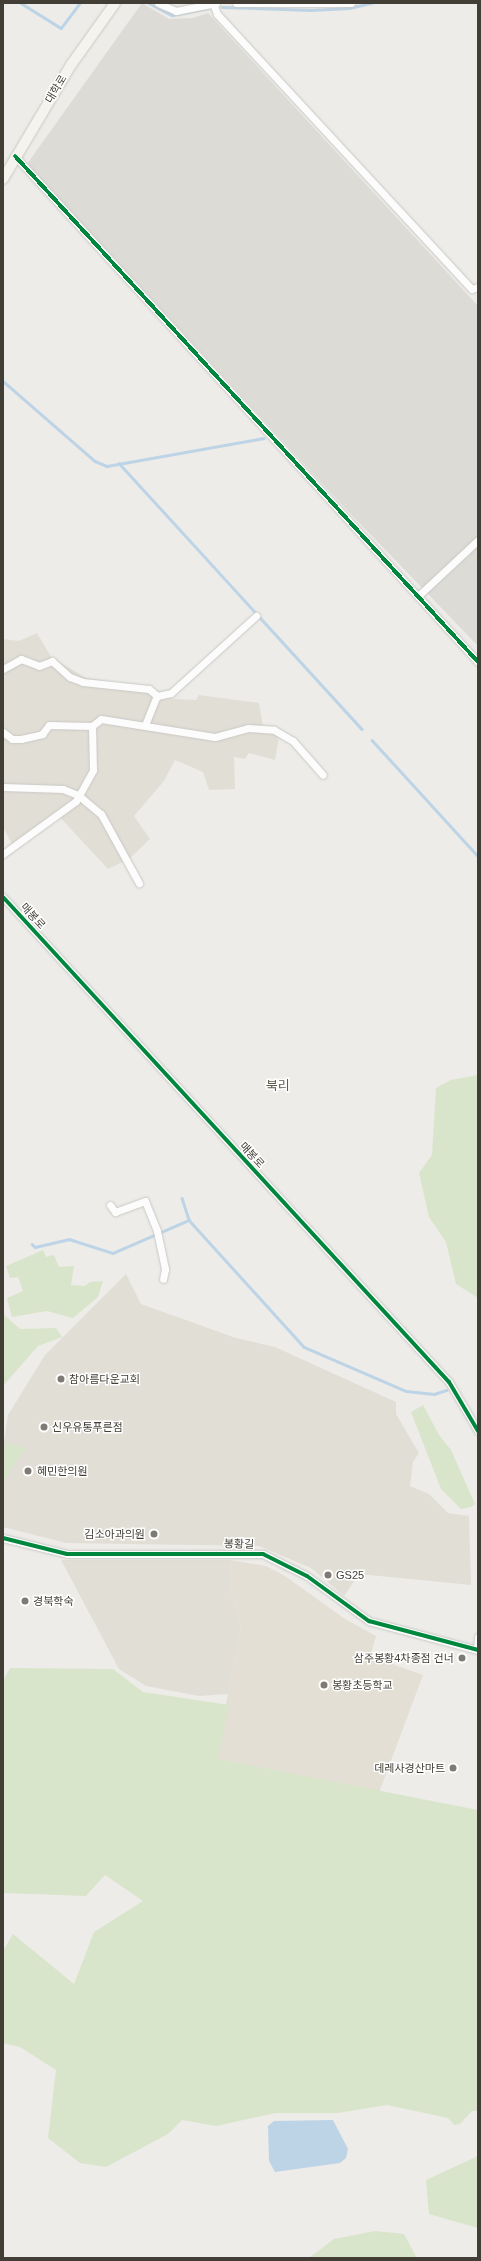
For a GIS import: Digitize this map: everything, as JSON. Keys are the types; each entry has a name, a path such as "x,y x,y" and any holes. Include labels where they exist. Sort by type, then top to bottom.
{"main road":[{"name":"대학로","path":"3,179 15,156 71,66 115,3"}],"street":[{"path":"158,3 176,11 214,3 217,14 472,289 478,287"},
{"path":"236,3 351,3"},
{"path":"15,156 478,662"},
{"path":"418,596 478,540"},
{"path":"3,670 21,659 39,666 52,661 70,677 83,682 148,689 158,696 171,693 256,616"},
{"path":"145,725 158,696"},
{"path":"3,732 12,739 21,739 42,734 49,725 92,726 101,719 215,737 248,728 274,730 293,741 323,775"},
{"path":"3,854 76,801 93,770 92,726"},
{"path":"3,787 64,789 78,795 101,814 139,883"},
{"name":"매봉로","path":"3,897 449,1382 456,1391 478,1431"},
{"path":"110,1205 115,1212 145,1201 158,1230 166,1269 163,1279"},
{"name":"봉황길","path":"3,1538 66,1554 263,1554 307,1576 369,1621 478,1650"},
{"path":"478,1637 478,1650"}],"shaded area":[{"path":"142,3 169,19 193,18 208,13 478,306 478,646 346,509 27,164"},
{"path":"37,633 51,657 86,678 138,686 159,698 196,700 199,695 259,703 263,727 279,737 275,760 249,753 245,759 234,757 235,789 209,790 203,772 175,760 164,781 134,816 150,839 129,859 108,869 56,813 12,844 3,827 3,639 19,641"},
{"path":"126,1274 141,1304 236,1338 275,1347 396,1402 396,1414 419,1453 413,1462 410,1486 429,1494 448,1513 469,1516 471,1585 359,1574 344,1596 311,1568 259,1546 66,1543 3,1527 3,1448 8,1415 45,1355"},
{"path":"61,1560 230,1560 231,1592 241,1628 228,1694 199,1696 146,1686 119,1669"},
{"name":"봉황초등학교","path":"230,1560 266,1566 285,1576 345,1619 376,1636 370,1656 423,1675 377,1798 213,1769 241,1628 231,1592"}],"green space":[{"path":"478,1075 478,1298 456,1284 446,1242 429,1217 419,1173 432,1155 436,1088 451,1080"},
{"path":"43,1250 46,1257 54,1255 59,1267 74,1266 71,1285 85,1286 90,1282 103,1281 98,1297 73,1318 47,1311 12,1317 7,1298 23,1291 18,1277 10,1278 6,1266"},
{"path":"3,1314 20,1329 56,1328 62,1337 38,1346 3,1386"},
{"path":"423,1405 439,1435 451,1450 475,1504 471,1507 461,1509 441,1489 411,1412"},
{"path":"3,1442 25,1448 3,1482"},
{"path":"10,1668 113,1669 143,1692 229,1705 218,1759 478,1810 478,2111 472,2111 460,2124 454,2125 448,2118 387,2105 338,2113 276,2113 216,2126 182,2120 168,2134 106,2167 80,2163 48,2138 56,2070 20,2047 3,2043 3,1951 13,1934 74,1984 94,1932 143,1901 105,1875 86,1896 3,1893 3,1681"},
{"path":"478,2156 478,2228 429,2214 426,2180"},
{"path":"375,2231 404,2234 417,2258 309,2258 334,2239"}],"water":[{"path":"333,2120 348,2149 346,2158 340,2163 275,2172 269,2161 268,2126 274,2121"}],"waterway":[{"path":"21,3 61,28 80,3"},
{"path":"149,3 172,15 208,8"},
{"path":"222,7 311,10 349,8 371,3"},
{"path":"3,381 95,461 107,466 264,438"},
{"path":"119,463 362,729"},
{"path":"372,740 478,856"},
{"path":"182,1198 189,1220 304,1347 406,1391 434,1394 446,1390"},
{"path":"32,1244 35,1247 69,1239 113,1253 189,1220"}],"cycle path":[{"path":"15,156 478,662"},
{"path":"3,897 449,1382 478,1431"},
{"path":"3,1538 67,1554 263,1554 307,1576 369,1621 478,1650"}],"place":[{"name":"참아름다운교회","path":"61,1379"},
{"name":"신우유통푸른점","path":"44,1427"},
{"name":"혜민한의원","path":"28,1471"},
{"name":"김소아과의원","path":"154,1534"},
{"name":"GS25","path":"328,1575"},
{"name":"경북학숙","path":"25,1601"},
{"name":"삼주봉황4차종점 건너","path":"462,1658"},
{"name":"봉황초등학교","path":"324,1685"},
{"name":"데레사경산마트","path":"453,1768"}],"district":[{"name":"북리","path":"278,1086"}]}
